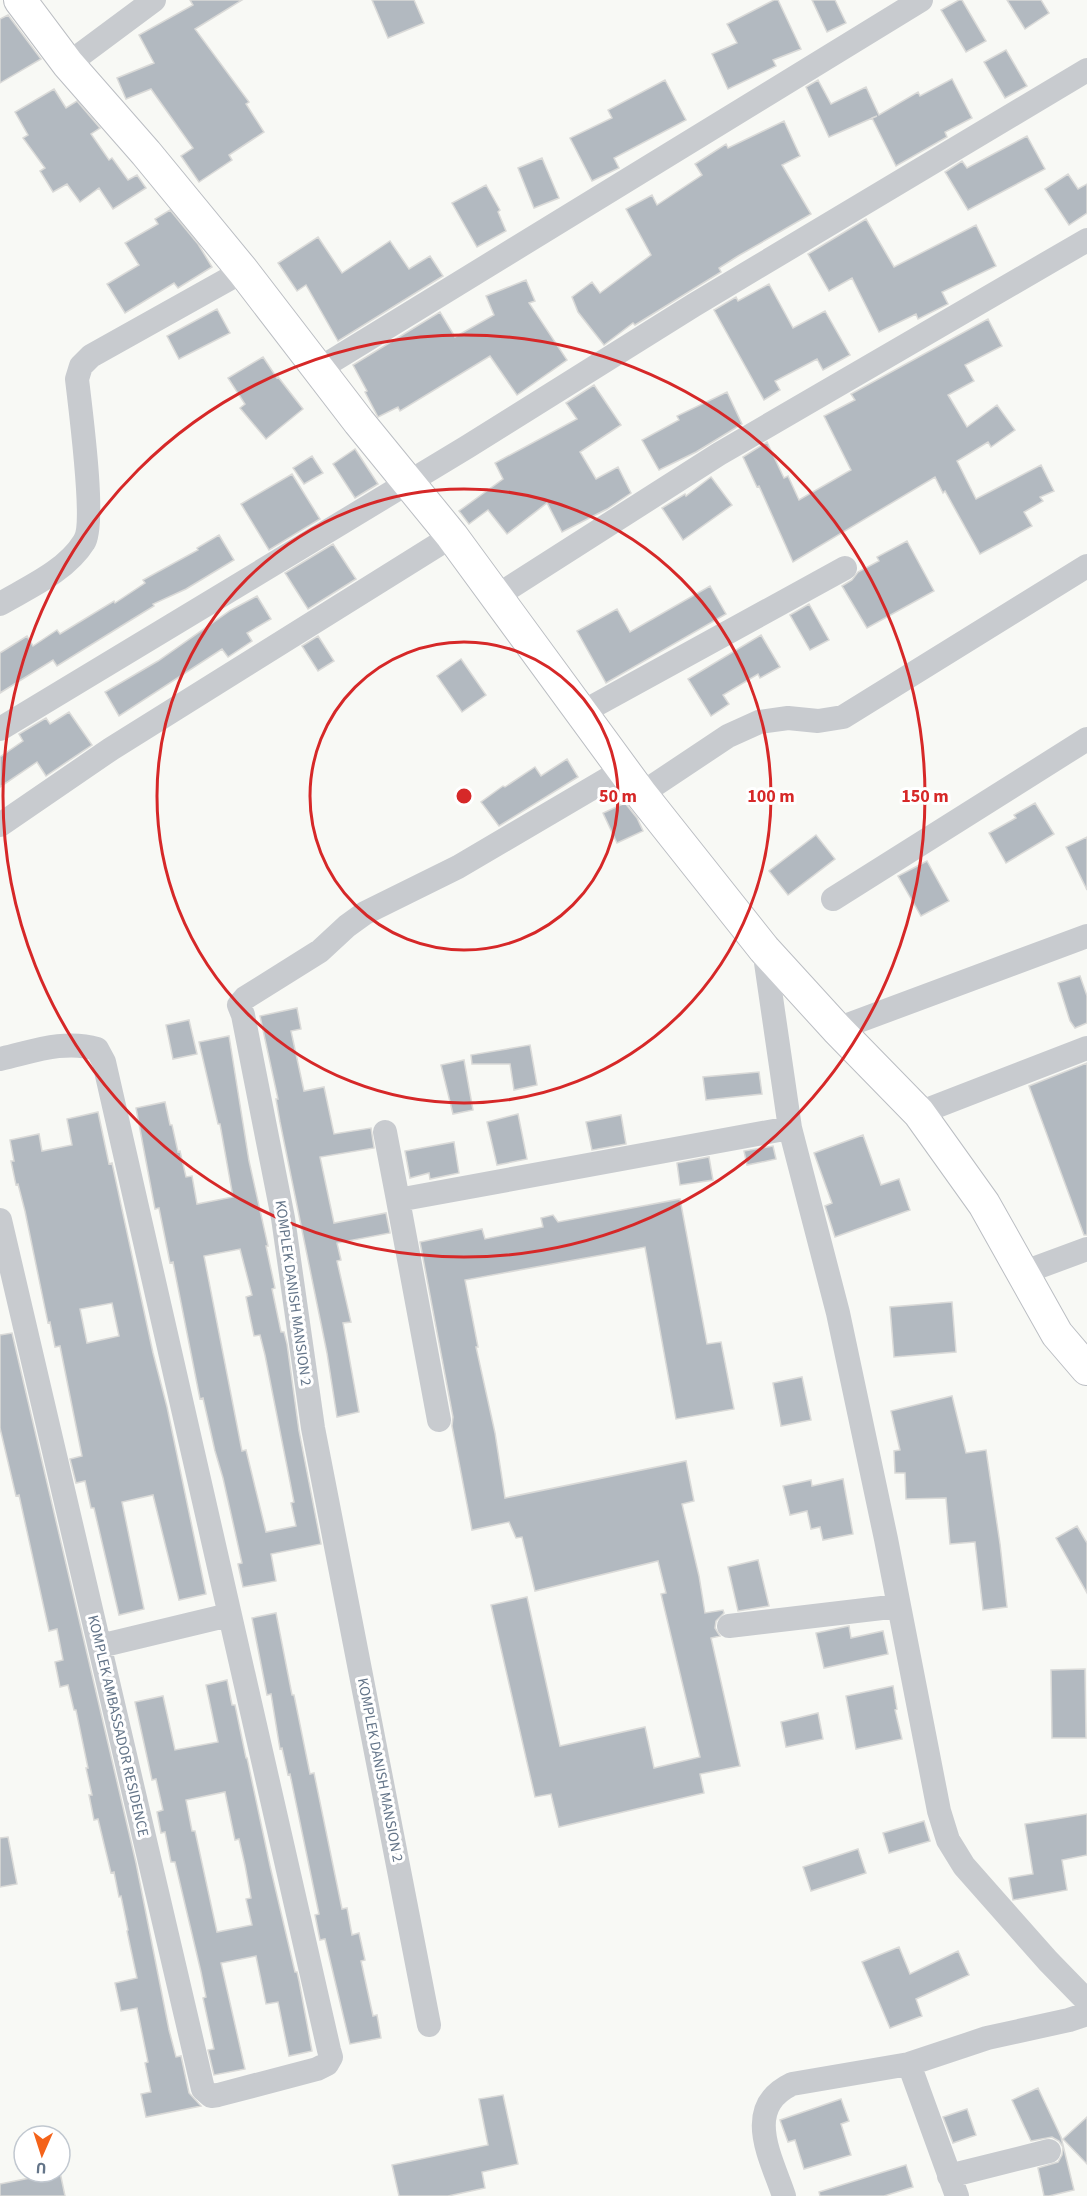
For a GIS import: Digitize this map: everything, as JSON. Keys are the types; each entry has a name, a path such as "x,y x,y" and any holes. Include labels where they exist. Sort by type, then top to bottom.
{"main road":[{"path":"20,0 68,64 146,153 243,271 359,422 452,536 632,782 764,949 837,1029 919,1113 984,1204 1057,1334 1087,1369"}],"street":[{"path":"68,64 154,0"},
{"path":"319,369 921,0"},
{"path":"0,729 409,482 694,305 1087,70"},
{"path":"495,597 719,454 1087,240"},
{"path":"0,604 64,564 86,541 89,508 77,379 81,366 92,356 243,271"},
{"path":"0,825 111,749 452,536"},
{"path":"632,782 759,722 788,718 818,721 843,717 1087,566"},
{"path":"581,713 845,568"},
{"path":"832,898 1087,739"},
{"name":"KOMPLEK DANISH MANSION 2","path":"429,2025 313,1428 283,1218 243,1014 238,1005 245,998 320,951 365,913 632,782"},
{"path":"837,1029 1087,936"},
{"path":"764,949 790,1128 838,1313 939,1811 948,1840 964,1866 1002,1911 1087,2001"},
{"path":"0,1059 63,1044 83,1045 97,1049 104,1062 229,1615 100,1646"},
{"path":"919,1113 1087,1048"},
{"path":"398,1200 790,1128"},
{"path":"385,1132 439,1420"},
{"name":"KOMPLEK AMBASSADOR RESIDENCE","path":"0,1220 203,2089 211,2096 317,2069 327,2064 331,2056 229,1615"},
{"path":"1022,1273 1087,1249"},
{"path":"729,1626 899,1606"},
{"path":"784,2196 763,2132 763,2117 770,2101 780,2090 792,2084 909,2064 987,2038 1087,2014"},
{"path":"909,2064 953,2186 1049,2151"}],"building":[{"path":"190,0 242,0 195,29 249,102 246,104 264,132 229,155 232,160 199,182 181,156 193,148 151,89 126,99 117,78 154,63 139,35 193,5"},
{"path":"372,0 414,0 424,23 388,38"},
{"path":"778,0 801,49 773,60 776,66 728,89 712,54 737,43 727,24"},
{"path":"812,0 835,0 846,23 827,32"},
{"path":"962,0 986,41 966,52 941,10"},
{"path":"1007,0 1041,0 1049,13 1025,29"},
{"path":"8,15 41,59 0,83 0,19"},
{"path":"1006,50 1027,86 1005,98 984,62"},
{"path":"952,79 972,118 945,132 947,137 896,166 872,118 829,137 806,87 818,80 831,104 866,87 879,115 918,92 920,96"},
{"path":"665,80 686,120 614,158 619,168 592,181 570,138 612,118 608,110"},
{"path":"54,89 66,108 77,101 100,128 91,134 109,160 112,158 128,180 137,175 146,188 113,209 99,188 80,202 67,184 53,192 40,171 45,168 23,138 28,135 15,112"},
{"path":"784,121 800,156 782,165 811,214 719,268 721,272 635,325 633,323 604,345 578,312 572,297 592,282 600,293 651,255 626,209 652,195 657,205 702,175 695,164 726,144 728,148"},
{"path":"1027,136 1045,169 968,210 945,172 962,161 967,168"},
{"path":"542,158 559,198 534,208 518,168"},
{"path":"1068,174 1078,189 1087,184 1087,213 1069,225 1045,189"},
{"path":"486,185 500,210 498,212 506,231 477,247 452,203"},
{"path":"170,210 198,244 212,267 178,288 174,283 125,313 107,284 139,265 125,243 158,224 155,219"},
{"path":"866,219 894,267 976,225 996,266 942,292 948,304 918,319 916,314 879,332 852,278 829,291 808,254"},
{"path":"318,237 342,273 390,241 409,269 430,256 443,276 338,341 306,285 297,291 278,263"},
{"path":"526,280 535,301 529,303 567,360 517,395 490,356 400,411 398,407 378,417 353,365 440,312 455,337 494,315 486,296"},
{"path":"769,284 793,328 825,311 850,355 823,370 817,359 775,381 780,390 764,400 714,310 736,297 738,301"},
{"path":"217,309 230,333 179,359 167,336"},
{"path":"988,319 1002,346 965,365 974,381 948,395 967,427 997,405 1015,430 991,447 988,442 957,461 976,499 1041,465 1054,491 1040,497 1043,501 1024,512 1032,526 980,554 935,477 793,562 759,486 757,487 743,457 767,442 784,478 788,476 799,500 851,470 824,416 855,400 851,394"},
{"path":"263,357 303,409 266,439 240,408 245,404 228,378"},
{"path":"594,385 621,425 580,452 596,479 618,467 631,493 607,509 562,532 547,503 507,534 488,510 469,524 459,511 503,479 495,463 577,419 566,403"},
{"path":"727,392 742,424 696,452 659,470 642,440 679,420 677,416"},
{"path":"355,449 378,484 355,498 333,464"},
{"path":"312,456 323,473 304,484 293,468"},
{"path":"292,474 320,519 269,550 241,504"},
{"path":"711,477 732,505 683,540 662,508 685,494 686,496"},
{"path":"219,535 234,560 186,589 153,604 154,606 57,666 53,660 0,693 0,653 27,636 33,646 57,630 60,634 114,601 115,603 145,583 143,580 198,550 197,548"},
{"path":"907,541 934,591 867,628 842,586 852,580 858,572 879,561 877,557"},
{"path":"333,544 356,579 308,609 285,573"},
{"path":"710,586 726,614 606,683 577,631 617,609 630,632"},
{"path":"257,596 271,619 247,633 252,641 228,657 222,649 119,716 105,692 158,661 231,610"},
{"path":"809,604 829,640 810,650 790,615"},
{"path":"761,635 780,667 760,678 758,674 723,695 729,704 711,716 688,679"},
{"path":"318,636 334,661 318,671 302,646"},
{"path":"461,659 486,695 462,712 437,676"},
{"path":"69,712 92,745 46,776 37,762 0,787 0,757 23,741 19,734 46,718 50,724"},
{"path":"567,759 578,777 499,826 481,802 535,767 541,776"},
{"path":"625,803 637,818 643,831 617,843 603,813"},
{"path":"1035,803 1054,834 1006,863 989,833 1016,818 1014,815"},
{"path":"816,835 835,859 788,895 769,871"},
{"path":"1087,837 1087,890 1066,847"},
{"path":"927,861 949,901 921,916 898,876"},
{"path":"1080,976 1087,996 1087,1023 1075,1028 1070,1021 1058,983"},
{"path":"297,1008 301,1029 291,1031 304,1091 324,1087 334,1134 371,1128 374,1148 320,1157 334,1223 386,1213 390,1233 337,1243 341,1260 337,1261 351,1322 343,1323 359,1412 337,1417 327,1353 260,1016"},
{"path":"189,1020 197,1054 173,1059 166,1025"},
{"path":"229,1036 249,1161 268,1246 266,1246 275,1288 272,1289 281,1332 284,1332 287,1344 299,1431 321,1544 271,1554 276,1581 243,1587 238,1564 242,1563 203,1398 200,1399 173,1262 170,1263 159,1208 155,1209 136,1108 165,1102 186,1177 192,1176 197,1204 233,1197 220,1124 218,1124 199,1042","holes":["240,1249 252,1295 246,1297 254,1336 260,1335 265,1355 294,1502 291,1503 296,1526 266,1532 246,1450 242,1451 204,1256"]},
{"path":"530,1045 537,1085 514,1090 510,1064 472,1064 471,1055"},
{"path":"464,1060 473,1110 453,1114 441,1065"},
{"path":"1087,1063 1087,1235 1084,1235 1029,1086"},
{"path":"759,1072 762,1094 706,1100 703,1077"},
{"path":"98,1112 109,1164 112,1163 167,1407 206,1594 179,1600 153,1495 122,1502 144,1609 119,1615 94,1508 91,1508 85,1481 76,1483 70,1459 82,1456 60,1346 55,1347 50,1322 48,1323 25,1211 11,1161 14,1161 10,1140 39,1134 42,1151 72,1145 67,1119","holes":["112,1303 119,1336 87,1343 80,1309"]},
{"path":"518,1114 527,1159 497,1165 487,1122"},
{"path":"621,1115 626,1144 592,1150 586,1122"},
{"path":"863,1135 881,1185 899,1179 910,1210 835,1237 825,1206 832,1203 814,1153"},
{"path":"454,1142 459,1173 430,1179 429,1173 410,1178 405,1151"},
{"path":"773,1146 776,1159 747,1165 744,1151"},
{"path":"709,1157 713,1180 680,1185 677,1163"},
{"path":"680,1199 707,1344 721,1342 734,1409 676,1419 645,1247 465,1280 478,1347 476,1347 495,1433 505,1498 686,1461 694,1501 682,1504 705,1613 723,1610 724,1613 716,1621 715,1628 720,1636 711,1638 740,1766 700,1774 704,1793 559,1827 551,1794 535,1797 491,1605 527,1597 560,1746 645,1727 654,1768 700,1757 661,1594 666,1593 658,1561 535,1591 522,1537 516,1538 509,1522 472,1530 420,1242 482,1229 485,1239 543,1227 541,1218 553,1215 558,1222"},
{"path":"952,1302 956,1352 894,1357 890,1307"},
{"path":"12,1333 136,1863 169,2030 176,2057 181,2056 189,2093 201,2106 146,2117 141,2094 151,2092 145,2063 148,2062 137,2008 121,2011 115,1983 137,1978 121,1896 119,1897 114,1872 111,1873 98,1819 94,1820 89,1795 92,1795 86,1768 88,1768 76,1710 74,1710 68,1685 60,1687 55,1662 63,1660 57,1629 49,1631 19,1495 16,1496 0,1428 0,1335"},
{"path":"802,1377 811,1420 781,1426 773,1383"},
{"path":"952,1396 966,1453 986,1450 1007,1607 983,1610 975,1542 950,1544 946,1498 906,1499 905,1473 895,1473 894,1451 900,1450 891,1411"},
{"path":"843,1479 853,1534 823,1540 820,1527 811,1529 807,1511 790,1515 783,1486 811,1480 812,1486"},
{"path":"1077,1526 1087,1543 1087,1593 1056,1538"},
{"path":"758,1560 769,1606 738,1611 728,1567"},
{"path":"276,1613 310,1774 314,1773 342,1909 347,1908 352,1935 359,1933 365,1960 361,1961 373,2016 377,2015 381,2038 350,2044 325,1939 320,1940 315,1915 319,1914 290,1774 288,1775 282,1748 280,1749 271,1694 267,1695 252,1618"},
{"path":"849,1626 851,1638 883,1631 888,1654 824,1668 816,1633"},
{"path":"1085,1669 1086,1738 1052,1738 1051,1670"},
{"path":"227,1680 232,1705 235,1705 270,1866 295,1972 297,1972 312,2051 289,2056 278,2002 266,2004 256,1956 221,1963 245,2069 214,2075 208,2050 214,2049 203,1998 206,1997 201,1972 175,1862 171,1862 165,1832 161,1833 157,1812 163,1810 156,1779 152,1780 135,1702 163,1696 175,1750 218,1742 206,1685","holes":["225,1792 235,1840 239,1839 245,1865 251,1898 246,1899 252,1925 217,1932 186,1800"]},
{"path":"893,1686 897,1709 895,1710 902,1739 856,1749 846,1696"},
{"path":"818,1713 823,1739 786,1747 781,1722"},
{"path":"1087,1814 1087,1855 1062,1860 1067,1890 1013,1900 1009,1878 1033,1874 1025,1824"},
{"path":"924,1821 930,1841 889,1853 883,1833"},
{"path":"8,1837 17,1884 0,1887 0,1838"},
{"path":"858,1849 866,1873 811,1891 803,1867"},
{"path":"899,1947 910,1974 958,1951 969,1975 916,1999 922,2016 890,2028 862,1962"},
{"path":"1038,2088 1061,2137 1074,2190 1049,2196 1044,2196 1038,2168 1058,2162 1063,2147 1052,2137 1031,2141 1012,2100"},
{"path":"503,2095 518,2164 482,2172 485,2188 448,2196 399,2196 392,2165 488,2145 479,2099"},
{"path":"841,2099 849,2121 841,2124 851,2155 804,2169 795,2140 788,2142 780,2120"},
{"path":"967,2109 976,2135 953,2143 943,2117"},
{"path":"1087,2117 1087,2164 1063,2139"},
{"path":"906,2165 913,2187 884,2196 820,2196 819,2192"},
{"path":"12,2182 12,2184 62,2184 65,2196 0,2196 0,2184"}]}
